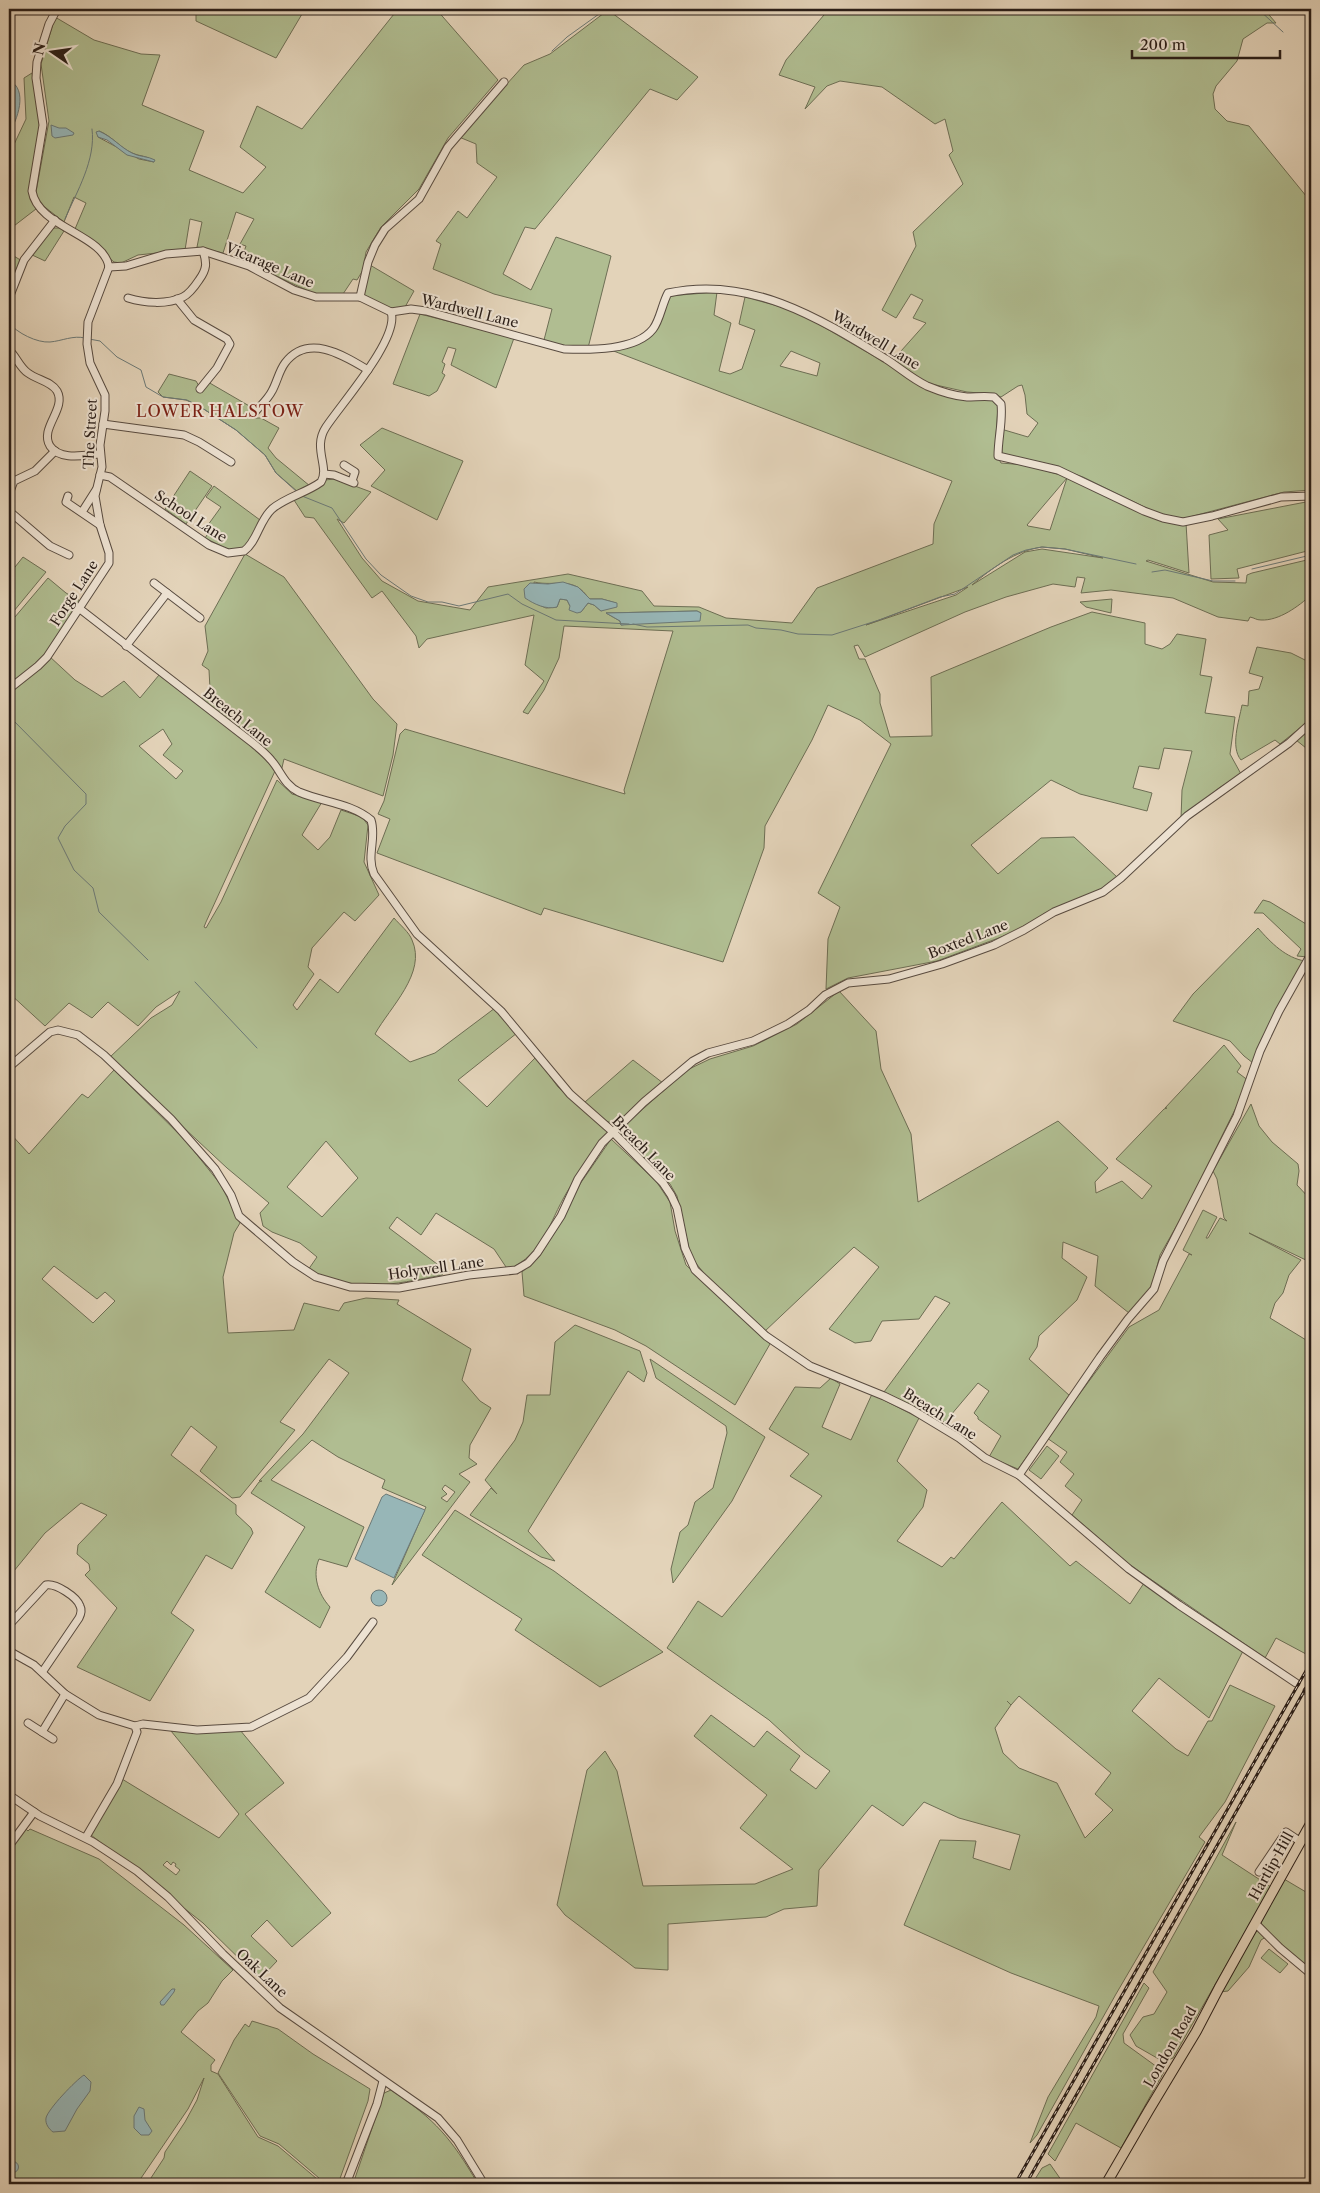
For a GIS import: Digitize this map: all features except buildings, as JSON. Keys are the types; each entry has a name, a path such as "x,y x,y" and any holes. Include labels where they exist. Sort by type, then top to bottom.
{"main road":[{"name":"Hartlip Hill","path":"1255,1923 1311,1823"},
{"name":"London Road","path":"1106,2184 1148,2110 1196,2032 1255,1923"}],"street":[{"path":"57,9 49,24 37,62 36,78 43,124 32,191 36,205 96,249 106,260 109,268"},
{"path":"360,293 371,253 385,229 419,198 448,147 504,82"},
{"path":"9,298 24,260 55,220"},
{"path":"128,298 140,302 154,302 184,297 204,274 207,264 203,251"},
{"name":"Vicarage Lane","path":"109,268 126,266 166,254 203,251 249,266 294,290 316,297 351,296 360,293 391,312"},
{"name":"The Street","path":"96,490 100,475 105,395 90,363 87,332 90,316 109,268"},
{"name":"Wardwell Lane","path":"391,312 411,309 426,311 564,349 584,349 625,345 647,334 654,328 668,293 696,290 734,290 782,302 798,309 885,358 926,386 950,394 967,397 994,397 1001,404 1002,410 998,438 998,456 1058,470 1163,518 1183,522 1281,497 1311,496"},
{"path":"177,299 194,320 227,339 230,344 217,368 200,389"},
{"path":"344,465 355,472 353,482 324,474 320,440 326,427 368,370 390,332 394,319 391,312"},
{"path":"255,412 268,398 284,364 295,353 328,348 368,370"},
{"path":"9,350 27,373 52,385 58,392 58,406 48,432 49,444 55,451 66,455 100,454"},
{"path":"104,424 184,435 199,442 230,462"},
{"path":"9,494 11,478 35,470 55,451"},
{"name":"School Lane","path":"100,475 110,477 206,543 230,554 241,553 246,550 260,522 273,508 321,482 324,474"},
{"path":"82,512 96,490"},
{"name":"Forge Lane","path":"9,688 47,657 109,563 109,552 100,525 95,496 96,490"},
{"path":"68,496 66,502 100,525"},
{"path":"9,506 10,511 50,546 69,555"},
{"path":"154,583 200,618"},
{"path":"126,646 166,593"},
{"name":"Breach Lane","path":"80,609 254,744 272,761 290,787 299,792 345,806 371,820 370,861 374,874 417,934 500,1011 570,1094 612,1132 663,1183 677,1208 685,1248 695,1270 766,1336 810,1366 911,1409 959,1438 985,1458 1019,1475 1129,1568 1179,1605 1296,1683"},
{"name":"Boxted Lane","path":"612,1132 693,1061 708,1053 753,1041 788,1024 837,988 848,983 906,975 942,964 994,945 1054,912 1103,892 1121,878 1187,816 1289,743 1311,723"},
{"path":"1019,1475 1100,1356 1154,1289 1163,1261 1237,1116 1264,1043 1279,1011 1311,954"},
{"name":"Holywell Lane","path":"9,1067 50,1032 58,1030 78,1035 104,1055 171,1119 215,1169 232,1195 239,1216 292,1262 328,1282 350,1287 399,1288 469,1275 509,1272 522,1268 538,1253 561,1216 578,1179 602,1143 612,1132"},
{"path":"9,1625 46,1585 59,1586 79,1604 80,1618 43,1671"},
{"path":"9,1651 43,1671 65,1694 99,1715 135,1726 143,1724 197,1730 251,1727 309,1698 347,1657 373,1622"},
{"path":"42,1732 65,1694"},
{"path":"28,1723 53,1739"},
{"path":"86,1837 117,1784 137,1732 135,1726"},
{"name":"Oak Lane","path":"9,1795 34,1812 86,1837 137,1871 168,1897 223,1954 280,2008 444,2124 457,2140 484,2184"},
{"path":"9,1846 34,1812"},
{"path":"1258,1872 1286,1832 1301,1842"},
{"path":"1255,1923 1280,1948 1311,1974"},
{"path":"346,2184 377,2104 383,2081"}],"green space":[{"path":"196,9 305,9 276,58 196,21"},
{"path":"398,9 436,9 498,80 448,138 419,189 381,227 366,252 363,270 357,280 353,279 343,294 315,294 241,260 246,246 240,244 254,219 236,212 223,253 197,247 202,222 190,219 185,250 138,255 121,263 114,262 75,229 86,203 74,197 64,222 37,201 36,192 49,121 41,64 55,17 94,40 141,54 160,55 142,105 204,131 189,170 243,193 266,167 240,147 257,106 302,129","holes":["99,131 128,151 149,158 154,162 139,159 98,137"]},
{"path":"829,9 1264,9 1276,23 1267,23 1243,39 1237,61 1216,86 1213,94 1215,109 1227,121 1249,126 1311,202 1311,490 1284,492 1182,519 1159,514 1083,477 1044,463 1002,454 1001,429 1028,437 1038,423 1027,414 1022,385 1001,397 993,394 967,392 927,383 893,360 926,323 913,318 923,300 911,294 896,318 882,310 916,246 913,232 963,184 949,155 953,151 945,119 935,124 882,87 840,81 827,86 805,109 815,87 779,75 786,60"},
{"path":"608,10 698,77 677,100 650,89 535,229 525,227 503,274 531,290 556,237 611,256 588,348 559,345 544,340 552,309 494,294 433,269 441,244 436,241 458,211 467,218 497,177 477,163 476,144 459,137 524,65 550,54"},
{"path":"32,73 40,132 30,195 36,209 10,229 9,155 26,119 24,78"},
{"path":"52,228 60,228 64,231 45,261 30,254"},
{"path":"9,253 22,261 9,295"},
{"path":"370,265 414,291 405,307 391,309 362,297"},
{"path":"717,292 714,315 731,323 719,371 730,374 742,369 755,330 739,324 745,297 796,311 932,390 956,399 993,400 998,406 995,452 1001,463 1025,465 1068,477 1132,507 1186,523 1189,573 1148,560 1146,561 1213,582 1246,583 1247,575 1252,573 1311,559 1311,595 1288,612 1268,620 1250,617 1248,621 1218,617 1173,598 1111,590 1081,593 1085,578 1077,577 1075,587 1053,584 1006,597 965,612 865,657 858,645 854,646 859,659 865,659 880,694 880,703 890,737 932,736 931,677 1092,612 1145,623 1145,644 1162,649 1170,644 1177,634 1206,639 1200,675 1212,677 1205,713 1235,717 1230,754 1241,774 1219,788 1181,819 1182,790 1192,751 1164,748 1159,769 1139,766 1133,788 1152,793 1147,811 1080,794 1051,780 971,845 998,874 1041,838 1074,837 1117,877 1103,889 1045,913 1020,930 937,961 848,978 826,989 828,939 840,907 818,893 891,744 860,720 828,705 812,740 765,826 764,848 723,962 544,908 541,915 377,853 390,819 378,814 384,801 400,734 405,729 625,794 624,790 673,631 564,626 559,658 544,690 528,714 523,712 544,681 525,665 534,615 427,639 419,648 416,636 382,591 372,598 314,518 305,517 294,500 324,480 336,479 371,492 344,523 337,519 362,558 382,581 418,601 470,610 488,587 568,574 642,591 654,606 699,607 726,618 792,623 817,588 933,544 934,524 952,481 611,350 646,338 657,330 668,296","holes":["791,351 820,363 817,376 780,366","1067,478 1050,530 1027,525","1042,547 1065,549 1103,558 1042,549 1025,552 972,585 988,572 1022,552","534,582 571,584 577,587 589,599 602,599 616,603 601,611 588,603 581,612 570,606 567,600 560,599 557,607 546,608 537,604","968,587 956,595 866,625","697,611 701,613 621,625 620,621 606,613"]},
{"path":"420,314 514,338 496,388 451,365 456,349 448,347 442,362 445,364 442,373 445,375 437,391 429,396 393,384"},
{"path":"169,374 196,381 199,386 208,382 251,407 249,412 253,418 261,418 279,428 268,448 276,458 310,486 298,492 276,473 265,455 236,430 199,406 186,400 163,397 158,392"},
{"path":"382,428 463,461 437,520 371,486 385,470 360,445"},
{"path":"190,471 212,486 186,524 165,509"},
{"path":"214,486 260,520 246,548 233,552 205,538 209,532 205,529 221,507 206,497"},
{"path":"1311,501 1311,550 1237,569 1239,578 1211,579 1209,535 1228,530 1218,519"},
{"path":"245,554 284,577 373,699 397,724 393,755 383,796 284,759 281,772 272,757 202,699 210,689 209,670 202,665 208,651 205,626"},
{"path":"23,557 46,572 9,617 9,571 11,572"},
{"path":"48,578 66,593 82,602 39,662 9,684 9,624"},
{"path":"1112,599 1111,613 1086,607 1080,602"},
{"path":"1257,647 1291,653 1311,663 1311,719 1280,744 1275,740 1241,760 1236,748 1236,741 1242,705 1248,706 1249,691 1259,689 1263,677 1249,673"},
{"path":"49,656 75,680 102,697 124,681 140,698 159,675 232,730 268,761 275,771 206,922 204,927 206,928 221,902 277,780 292,794 322,802 302,835 318,850 330,837 341,810 362,817 368,825 364,862 379,895 355,921 344,912 312,948 308,967 314,974 293,1005 297,1010 320,979 338,993 394,918 411,937 415,952 415,965 405,989 375,1034 410,1062 435,1053 495,1008 517,1033 458,1080 487,1107 536,1057 558,1087 608,1132 572,1184 544,1236 530,1255 508,1270 494,1249 436,1213 421,1235 397,1217 389,1228 445,1270 442,1275 407,1282 375,1285 343,1282 308,1270 317,1257 300,1243 272,1232 263,1226 260,1213 269,1203 227,1168 109,1058 151,1018 172,1005 180,991 156,1007 138,1026 108,1002 92,1018 69,1003 45,1026 9,993 9,693 38,670","holes":["163,729 172,744 163,755 183,771 176,779 139,746","326,1141 358,1178 322,1217 287,1187"]},
{"path":"1311,727 1311,752 1296,740"},
{"path":"1263,900 1270,902 1311,927 1311,948 1308,957 1297,956 1301,949 1263,913 1254,913"},
{"path":"1258,928 1285,953 1305,961 1261,1040 1253,1063 1230,1041 1173,1021 1193,994"},
{"path":"839,991 876,1031 881,1069 911,1134 918,1202 1058,1121 1108,1168 1095,1182 1096,1193 1122,1181 1142,1199 1152,1186 1116,1159 1167,1108 1165,1108 1224,1045 1241,1066 1237,1072 1249,1081 1185,1211 1160,1255 1152,1286 1129,1313 1095,1286 1098,1256 1063,1242 1062,1258 1087,1277 1077,1300 1039,1336 1037,1347 1029,1359 1070,1396 1018,1469 989,1457 1001,1436 978,1419 974,1413 989,1391 978,1383 945,1422 884,1392 950,1303 935,1296 919,1319 882,1321 871,1341 855,1343 829,1329 879,1267 854,1247 764,1332 707,1277 691,1257 677,1196 670,1184 618,1131 687,1070 710,1059 753,1046 797,1024"},
{"path":"633,1060 663,1083 620,1121 605,1121 585,1102"},
{"path":"114,1070 186,1141 221,1185 240,1223 234,1233 223,1277 228,1333 294,1330 304,1303 339,1311 344,1303 366,1298 399,1300 397,1304 471,1349 462,1380 480,1401 491,1408 470,1445 469,1458 477,1464 459,1474 470,1482 392,1585 426,1507 382,1488 385,1480 338,1457 312,1440 271,1480 364,1527 347,1567 319,1559 316,1571 317,1584 322,1596 330,1607 320,1628 265,1592 305,1527 251,1493 259,1482 262,1481 259,1481 303,1434 349,1373 329,1359 280,1422 295,1430 240,1497 232,1498 200,1471 217,1447 191,1426 171,1455 236,1505 236,1514 251,1528 253,1533 232,1569 206,1555 171,1613 194,1630 150,1701 77,1667 117,1608 85,1575 90,1570 89,1564 77,1554 78,1545 107,1515 81,1503 45,1533 9,1577 9,1132 29,1154 82,1094 88,1098","holes":["54,1266 97,1299 105,1292 115,1301 93,1323 42,1279","445,1485 455,1492 447,1502 441,1498 447,1494 442,1489"]},
{"path":"1251,1104 1259,1126 1272,1142 1298,1164 1297,1185 1311,1200 1311,1254 1308,1261 1249,1233 1301,1260 1289,1275 1283,1293 1275,1303 1270,1318 1311,1343 1311,1642 1306,1654 1276,1638 1265,1658 1130,1565 1072,1515 1082,1500 1065,1486 1074,1474 1060,1462 1067,1452 1047,1438 1129,1327 1159,1310 1189,1254 1192,1255 1183,1250 1203,1210 1217,1217 1206,1238 1208,1238 1220,1218 1227,1221 1224,1218 1217,1179 1213,1171"},
{"path":"611,1139 656,1181 670,1202 675,1231 686,1265 770,1344 735,1405 646,1346 615,1330 524,1296 522,1272 539,1257 557,1229 580,1184"},
{"path":"575,1325 640,1351 647,1373 644,1382 628,1371 528,1531 555,1561 541,1557 470,1515 491,1488 497,1494 485,1480 515,1440 523,1422 527,1395 550,1395 555,1342"},
{"path":"650,1359 765,1437 732,1501 673,1583 671,1569 680,1532 688,1525 695,1502 713,1488 727,1433 726,1426 656,1378"},
{"path":"831,1378 840,1384 822,1427 851,1440 872,1394 919,1418 897,1461 927,1490 923,1507 897,1541 942,1567 951,1557 954,1559 1002,1502 1070,1566 1076,1561 1130,1604 1144,1583 1243,1651 1209,1718 1159,1678 1132,1711 1176,1749 1188,1756 1208,1721 1212,1721 1230,1685 1275,1706 1225,1802 1199,1837 1205,1842 1116,1994 1037,2135 1030,2143 1048,2097 1096,2017 1099,2006 1011,1973 904,1925 940,1840 976,1841 973,1858 1010,1870 1020,1835 959,1818 924,1802 903,1826 872,1805 819,1870 817,1906 784,1909 766,1917 668,1924 668,1970 635,1968 565,1915 557,1905 587,1770 605,1751 617,1771 643,1886 755,1884 793,1869 740,1828 767,1795 694,1736 711,1715 754,1747 767,1731 800,1756 790,1770 816,1789 830,1771 804,1752 769,1720 667,1648 698,1601 722,1617 822,1496 790,1476 809,1454 769,1429 795,1387 820,1388","holes":["1019,1696 1111,1773 1095,1794 1113,1810 1085,1838 1057,1783 1019,1768 1003,1753 995,1728"]},
{"path":"1047,1446 1059,1456 1041,1479 1029,1470"},
{"path":"455,1510 554,1571 663,1652 600,1687 515,1630 522,1619 422,1555"},
{"path":"240,1730 284,1783 245,1814 331,1913 292,1947 267,1920 251,1936 277,1961 260,1979 203,1923 91,1835 122,1779 219,1838 239,1814 171,1731","holes":["167,1861 171,1865 173,1862 180,1870 176,1875 163,1865"]},
{"path":"1236,1822 1222,1855 1271,1887 1173,2058 1164,2062 1136,2046 1130,2035 1143,2017 1154,2014 1167,1992 1153,1972"},
{"path":"26,1829 28,1831 30,1829 99,1859 184,1925 233,1970 222,1981 208,2003 198,2011 181,2032 215,2060 211,2065 211,2071 218,2074 258,2137 278,2146 323,2184 147,2184 197,2100 204,2078 188,2109 137,2184 9,2184 9,1851"},
{"path":"1284,1879 1311,1895 1311,1969 1283,1948 1260,1922"},
{"path":"1257,1928 1266,1937 1261,1940 1249,1967 1228,1991 1220,1992"},
{"path":"1269,1949 1288,1964 1280,1973 1261,1958"},
{"path":"1144,1983 1149,1988 1123,2034 1124,2043 1164,2072 1121,2148 1076,2123 1055,2161 1048,2154"},
{"path":"252,2021 278,2029 313,2054 370,2089 368,2101 338,2184 326,2184 279,2144 260,2136 218,2073 234,2040 245,2024 249,2027"},
{"path":"391,2090 420,2111 441,2131 459,2154 478,2184 353,2184 384,2093"},
{"path":"1050,2164 1064,2184 1032,2184 1042,2168"}],"water":[{"path":"9,80 19,91 20,106 9,134"},
{"path":"51,125 66,128 74,133 73,135 55,138 52,136"},
{"path":"99,131 128,151 155,160 154,162 127,155 107,140 98,137 96,132"},
{"path":"563,582 578,587 590,599 602,599 617,603 617,607 601,611 588,603 581,612 577,613 569,610 570,606 567,600 560,599 557,607 549,608 525,598 524,589 530,583 548,584"},
{"path":"697,611 701,613 700,621 621,625 620,621 606,613"},
{"path":"386,1494 425,1510 394,1578 355,1559 382,1497"},
{"path":"379,1590 387,1598 379,1606 371,1598"},
{"path":"172,1989 175,1989 174,1992 164,2005 161,2005 160,2002"},
{"path":"84,2075 91,2082 90,2091 65,2131 53,2132 46,2122 48,2114 63,2095"},
{"path":"139,2107 144,2109 145,2120 152,2131 149,2135 141,2135 134,2128 134,2116"},
{"path":"13,2161 19,2167 13,2173 7,2167"}],"waterway":[{"path":"552,51 567,37 606,9"},
{"path":"1258,9 1283,32"},
{"path":"65,219 88,164 91,152 92,129"},
{"path":"9,323 22,334 39,341 50,342 85,338"},
{"path":"89,339 100,341 117,357 141,370 146,387 163,397 187,400 236,430 265,455 276,473 297,492"},
{"path":"302,496 332,508 366,559 381,575 411,596 428,602 442,602 459,606 508,594 522,604 556,620 629,624"},
{"path":"633,624 647,627 748,625 756,628 781,630 798,634 832,635 940,597 955,594 1013,555 1026,550 1042,547 1065,549 1136,564"},
{"path":"1252,569 1311,555"},
{"path":"1152,572 1165,570 1213,581 1235,581"},
{"path":"9,716 86,794 86,804 65,826 58,838 74,870 93,888 99,912 148,960"},
{"path":"195,982 257,1048"}],"railway":[{"path":"1015,2184 1311,1662"},
{"path":"1026,2184 1311,1679"}],"district":[{"name":"LOWER HALSTOW","path":"220,411"}]}
